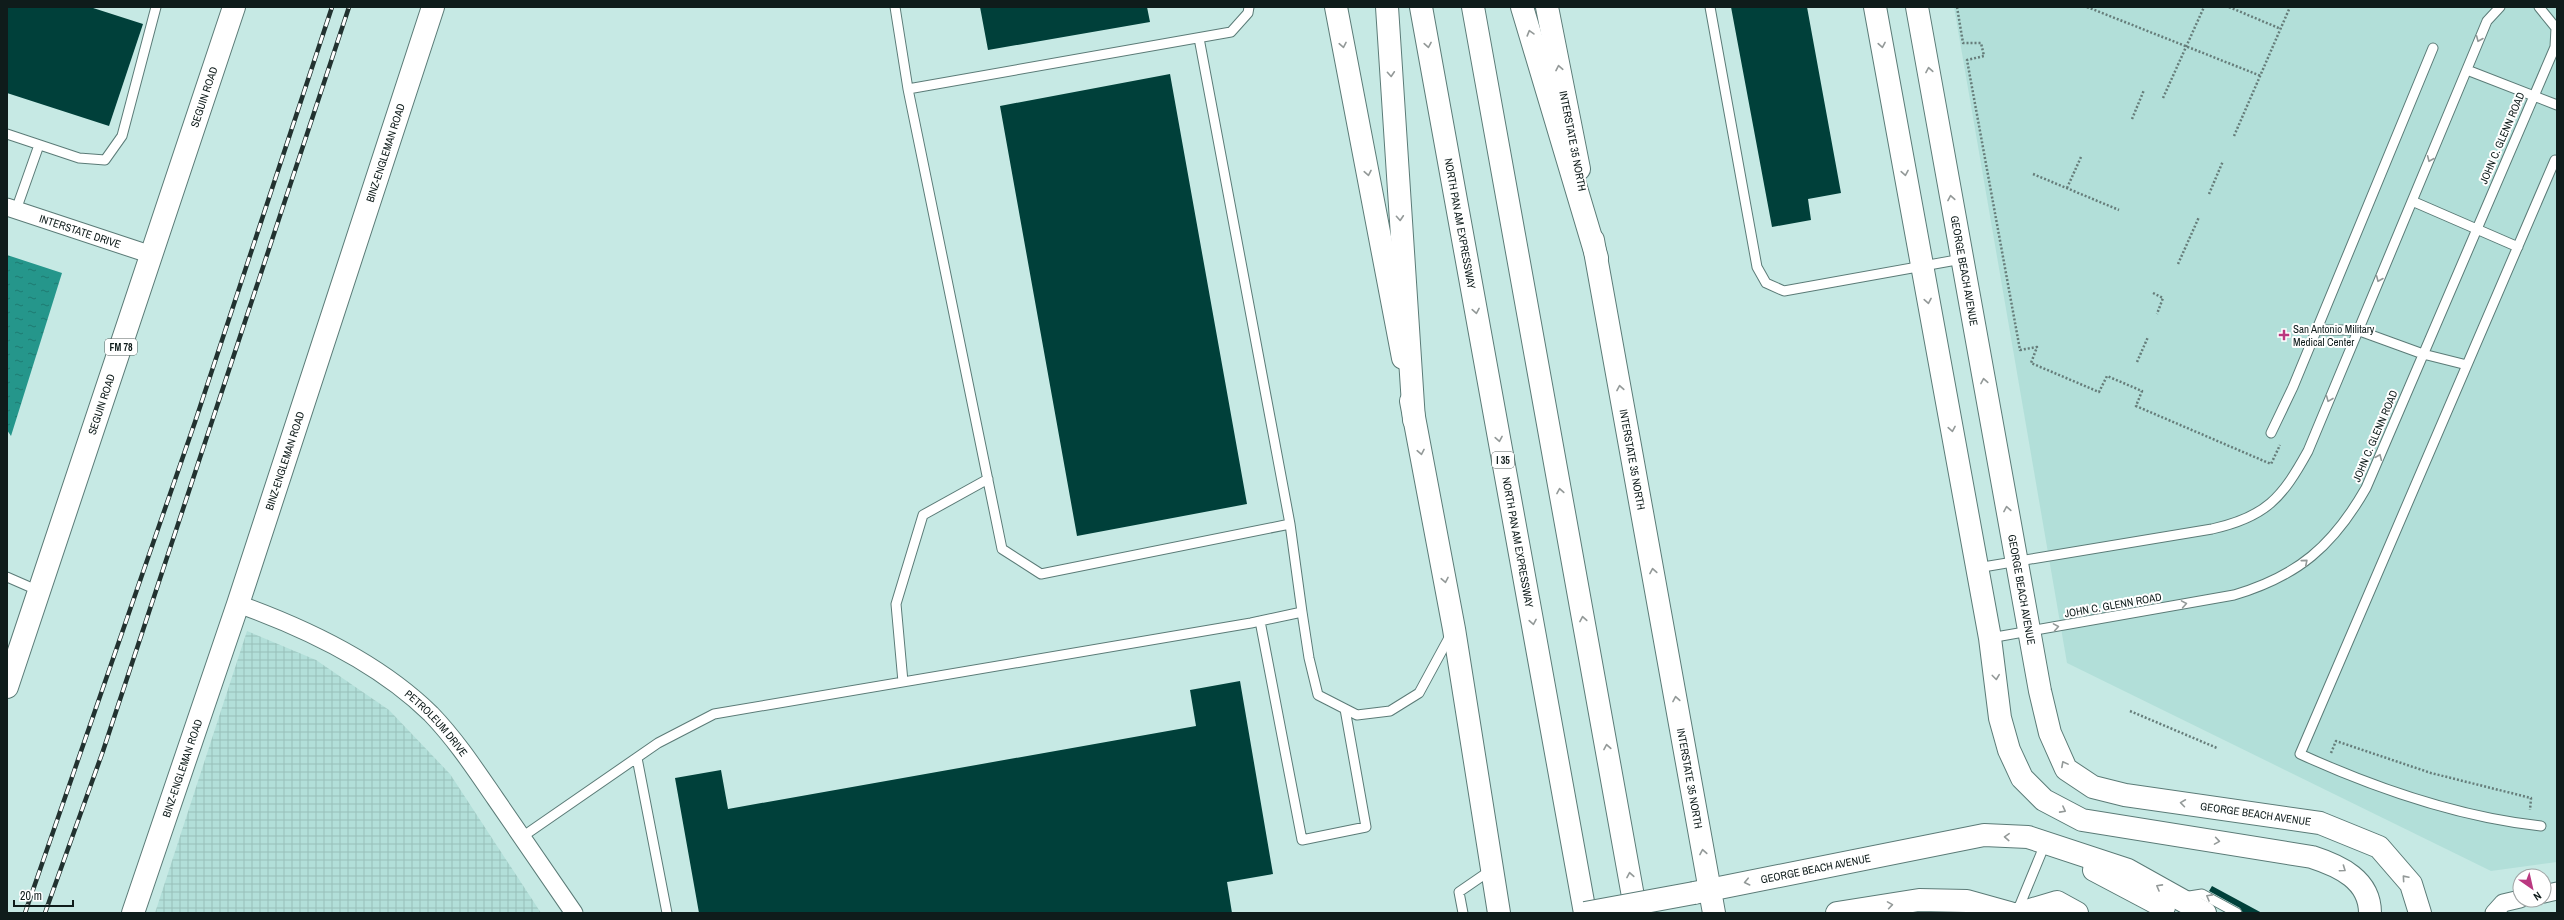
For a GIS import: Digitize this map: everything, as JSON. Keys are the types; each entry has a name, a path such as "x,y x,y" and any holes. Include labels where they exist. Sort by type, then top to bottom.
{"main road":[{"name":"SEGUIN ROAD","path":"7,687 234,7"},
{"name":"BINZ-ENGLEMAN ROAD","path":"133,913 238,604 434,7"},
{"path":"1336,7 1454,629 1499,913"},
{"path":"1387,7 1414,420"},
{"name":"NORTH PAN AM EXPRESSWAY","path":"1421,7 1585,913"},
{"path":"1473,7 1636,913"},
{"path":"1522,7 1597,258"},
{"name":"INTERSTATE 35 NORTH","path":"1547,7 1597,258 1702,891 1714,913"},
{"path":"1874,7 1990,638 2000,718 2009,750 2022,778 2044,800 2082,820 2312,857 2336,864 2356,878 2370,900 2370,913"},
{"name":"GEORGE BEACH AVENUE","path":"1917,7 2029,632 2050,733 2066,769 2093,787 2119,793 2320,823 2379,847 2411,884 2420,913"},
{"name":"GEORGE BEACH AVENUE","path":"1585,913 1984,836 2028,838 2045,844"},
{"path":"2045,844 2176,906 2205,913"},
{"path":"2045,844 2116,898 2144,913"},
{"path":"1837,913 1919,900 1967,901 2010,913"},
{"path":"2020,913 2057,902 2076,913"}],"street":[{"name":"INTERSTATE DRIVE","path":"11,208 152,255"},
{"name":"PETROLEUM DRIVE","path":"238,604 306,631 372,669 402,690 430,714 455,741 574,913"},
{"path":"2494,913 2503,903 2512,901"}],"lane":[{"path":"7,134 79,158 105,160 122,136 156,7"},
{"path":"895,7 908,89 1002,549 1041,574 1290,524"},
{"path":"908,89 1231,32 1248,13 1249,7"},
{"path":"1710,7 1757,267 1766,283 1784,291 1962,259"},
{"path":"1977,568 2212,529 2241,522 2261,511 2278,498 2294,477 2308,451 2357,330 2487,22 2500,7"},
{"name":"JOHN C. GLENN ROAD","path":"1990,638 2234,594 2260,587 2297,568 2330,540 2349,518 2366,488 2555,47 2556,28 2539,7"},
{"path":"1199,38 1290,524 1309,658 1318,695 1357,715 1390,711 1419,693 1454,629"},
{"path":"2271,433 2317,330 2433,48"},
{"path":"2467,70 2557,105"},
{"path":"11,208 39,145"},
{"path":"2541,826 2502,822 2450,809 2391,791 2300,754 2555,160 2557,161"},
{"path":"2412,201 2518,246"},
{"path":"2317,330 2357,330 2423,354 2467,365"},
{"path":"903,682 896,604 923,515 988,479"},
{"path":"7,577 39,591"},
{"path":"522,837 658,743 714,714 1260,621 1302,612"},
{"path":"1260,621 1302,840 1366,827 1345,708"},
{"path":"637,758 667,913"},
{"path":"2016,913 2045,844"},
{"path":"1463,913 1459,892 1492,868"},
{"path":"2176,906 2202,894 2236,913"}],"path":[{"path":"1957,7 1963,43 1981,43 1983,49 1984,56 1967,60 2020,350 2036,347 2031,363 2099,392 2107,376 2128,384 2142,391 2136,406 2271,464 2281,443"},
{"path":"2087,7 2262,76"},
{"path":"2163,98 2204,7"},
{"path":"2228,7 2281,29"},
{"path":"2234,136 2262,76 2290,7"},
{"path":"2132,119 2144,90"},
{"path":"2067,188 2081,157"},
{"path":"2209,194 2223,161"},
{"path":"2033,174 2119,210"},
{"path":"2178,264 2199,217"},
{"path":"2153,293 2164,298 2158,314"},
{"path":"2136,362 2148,337"},
{"path":"2130,711 2217,748"},
{"path":"2326,750 2332,753 2336,741 2431,773 2531,798 2530,814"}],"shaded area":[{"name":"San Antonio Military Medical Center","path":"1954,7 2557,7 2557,862 2491,871 2067,663"},
{"path":"247,631 316,660 389,710 450,774 541,913 155,913"}],"water":[{"path":"7,255 62,273 11,436 7,430"}],"building":[{"path":"7,7 90,7 143,24 109,126 7,93"},
{"path":"980,7 1147,7 1150,22 988,50"},
{"path":"1731,7 1807,7 1841,193 1808,199 1811,220 1772,227"},
{"path":"1170,74 1247,504 1077,536 1000,106"},
{"path":"1240,681 1273,874 1227,882 1232,913 699,913 675,778 721,770 728,809 1196,726 1190,690"},
{"path":"2212,886 2262,913 2243,913 2240,908 2209,891"}],"railway":[{"path":"25,913 195,422 332,7"},
{"path":"45,913 103,751 349,7"}],"place":[{"name":"San Antonio Military Medical Center","path":"2284,335"}]}
